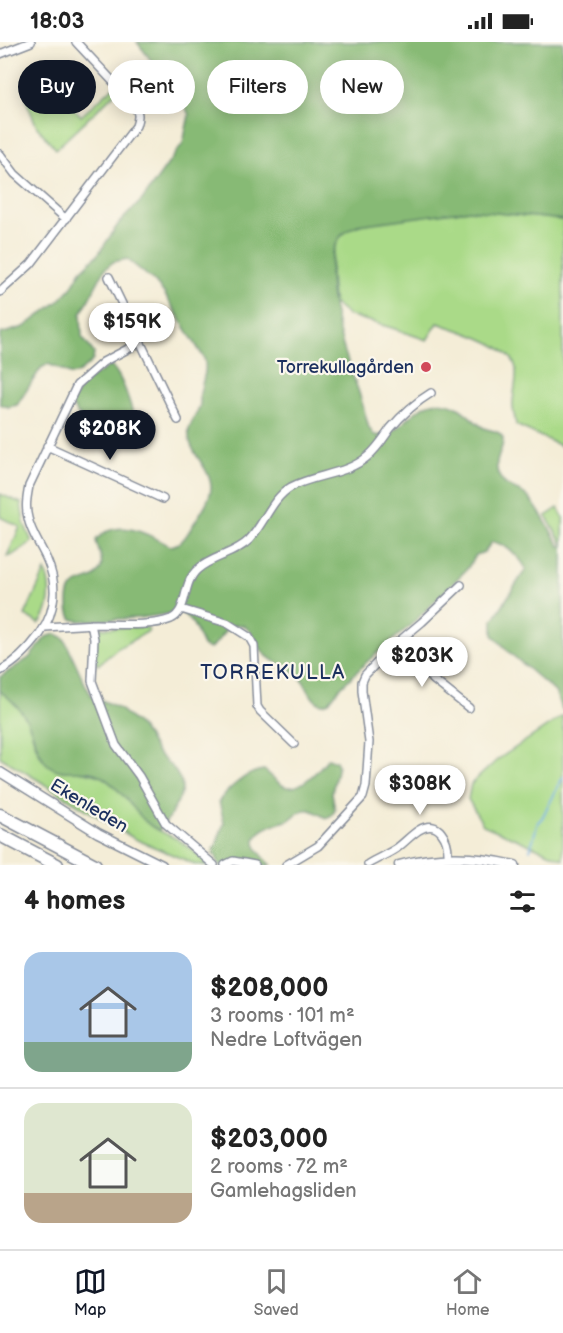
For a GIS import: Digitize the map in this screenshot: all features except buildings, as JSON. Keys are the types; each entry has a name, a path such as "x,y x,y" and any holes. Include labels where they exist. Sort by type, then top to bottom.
{"highway":[{"path":"0,815 95,865"},
{"path":"0,835 57,865"}],"street":[{"path":"0,54 31,42"},
{"path":"0,292 31,264 136,126 139,116 134,104 76,42"},
{"path":"0,154 15,174 66,219"},
{"path":"109,277 178,420"},
{"path":"0,671 10,666 24,653 45,627 51,614 55,588 47,559 28,519 29,486 77,385 103,362 141,342"},
{"path":"45,627 164,621 175,617 181,609 188,580 192,574 209,560 247,542 283,493 297,484 343,470 362,461 378,446 390,428 402,416 431,393"},
{"path":"47,446 163,499"},
{"path":"286,865 318,846 363,796 366,786 369,742 362,682 370,668 461,585"},
{"path":"181,609 227,623 249,637 254,646 257,706 294,744"},
{"path":"91,624 94,639 92,681 116,745 139,776 166,824 214,865"},
{"path":"392,647 469,708"},
{"name":"Ekenleden","path":"0,772 98,833 162,865"},
{"path":"368,864 394,849 418,830 431,827 438,828 446,837 448,857"},
{"path":"399,865 448,857 470,857 515,865"},
{"path":"225,865 233,861 255,865"}],"green space":[{"path":"137,42 563,42 563,220 469,210 358,225 345,232 339,239 333,253 330,271 334,313 345,354 369,428 374,435 390,433 424,406 432,403 447,403 459,408 484,428 498,432 502,436 503,444 497,462 501,479 532,501 560,546 563,546 563,711 555,692 493,635 493,620 526,569 512,552 492,542 484,552 476,555 467,569 412,624 369,660 329,702 323,704 312,697 299,676 268,657 249,630 241,625 227,629 209,649 203,646 193,624 182,612 139,618 79,621 72,619 68,611 69,593 77,584 98,574 102,565 96,540 113,529 123,528 143,532 170,546 178,543 186,536 204,508 211,488 207,473 194,452 189,437 190,426 200,404 205,372 204,358 164,293 154,281 127,259 113,262 105,269 81,314 82,337 94,353 93,360 75,374 67,373 48,364 41,368 17,405 8,407 0,404 0,334 24,327 59,301 71,288 81,271 99,253 119,223 142,200 183,143 189,114 195,114 195,60 151,60"},
{"path":"108,92 108,100 96,111 96,102"},
{"path":"32,114 79,114 81,116 93,114 56,149 37,127"},
{"path":"469,210 563,220 563,447 516,425 513,404 516,369 513,360 505,352 471,334 438,323 427,340 348,315 334,304 332,264 335,248 342,235 354,227 386,219"},
{"path":"110,366 119,377 132,409 137,436 130,442 88,423 80,417 71,403 84,382"},
{"path":"0,494 21,503 24,523 32,542 11,556 7,556 20,527 0,517"},
{"path":"558,508 563,517 563,545 546,516"},
{"path":"45,571 49,584 49,599 46,612 39,624 25,615"},
{"path":"147,627 149,631 118,648 98,665 96,663 96,631 98,628"},
{"path":"56,634 64,638 92,696 117,707 142,728 157,753 174,769 181,781 180,797 169,818 159,830 144,820 122,794 104,778 94,773 57,770 46,763 24,715 0,691 0,677 29,658 46,637"},
{"path":"0,691 24,715 43,760 52,766 104,778 117,788 137,813 152,826 174,837 209,865 197,865 135,839 0,757"},
{"path":"563,716 563,859 483,825 468,799 471,784 497,760"},
{"path":"328,758 336,761 338,765 332,793 335,810 332,815 326,818 308,810 298,813 289,820 265,828 259,833 255,842 260,853 271,865 219,865 213,853 224,823 219,801 228,791 251,773 264,770 284,786 296,786 309,779"}],"waterway":[{"path":"530,850 538,822 563,777"}],"place":[{"name":"Torrekullagården","path":"426,367"}],"district":[{"name":"TORREKULLA","path":"273,673"}]}
